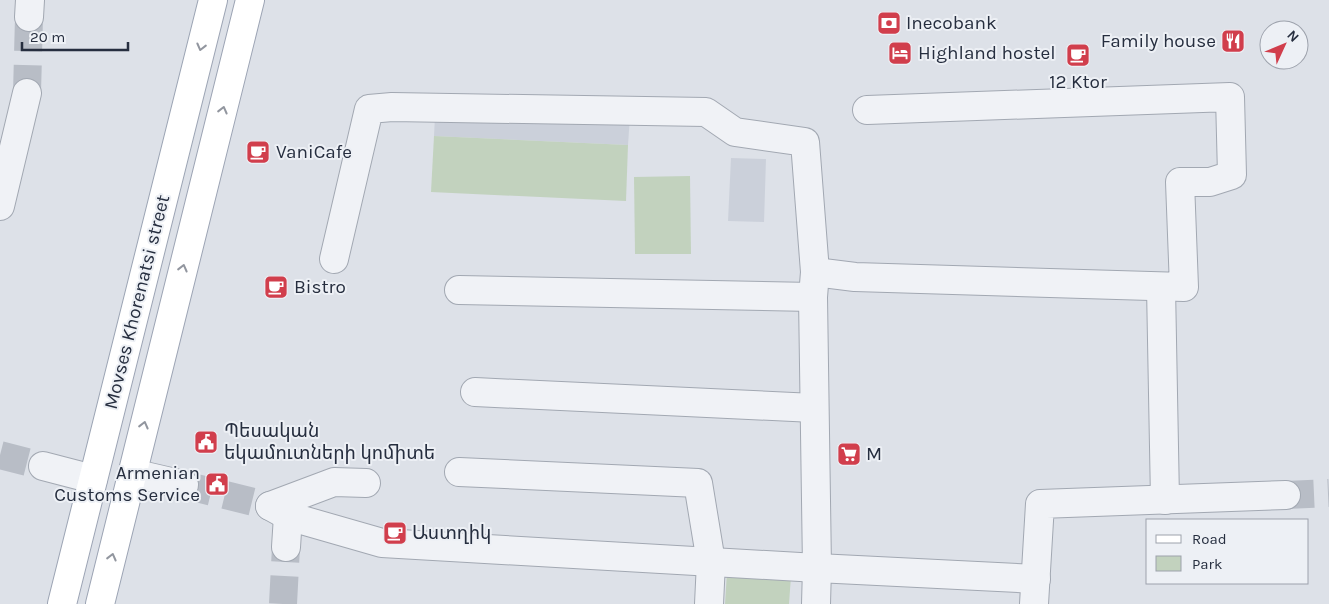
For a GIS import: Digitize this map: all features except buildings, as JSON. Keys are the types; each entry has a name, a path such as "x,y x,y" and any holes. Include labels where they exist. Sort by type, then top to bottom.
{"main road":[{"name":"Movses Khorenatsi street","path":"62,604 213,0"},
{"name":"Movses Khorenatsi street","path":"100,604 250,0"},
{"path":"95,471 132,473"}],"lane":[{"path":"0,206 10,126 27,93"},
{"path":"459,290 814,285 855,278 1184,287 1180,182 1210,182 1232,175 1230,97 867,110"},
{"path":"334,259 369,109 392,107 706,112 735,132 805,142 814,285 816,604"},
{"path":"1161,287 1165,500"},
{"path":"475,392 814,408"},
{"path":"43,466 95,471"},
{"path":"460,472 698,483 711,562 709,604"},
{"path":"132,473 184,485"},
{"path":"366,483 334,482 270,506 288,516 382,543 817,568 1035,592 1040,504 1286,495"},
{"path":"286,547 288,516"}],"shaded area":[{"path":"435,116 630,116 628,145 434,136"},
{"path":"731,158 766,159 764,222 728,221"}],"green space":[{"path":"434,136 628,145 626,201 431,192"},
{"path":"690,176 691,254 635,254 634,177"},
{"path":"727,572 791,576 789,604 725,604"}],"tunnel":[{"path":"27,93 29,17"},
{"path":"0,455 43,466"},
{"path":"184,485 270,506"},
{"path":"1286,495 1329,493"},
{"path":"283,604 286,547"}],"place":[{"name":"Inecobank","path":"889,23"},
{"name":"Family house","path":"1233,41"},
{"name":"Highland hostel","path":"900,53"},
{"name":"12 Ktor","path":"1078,55"},
{"name":"VaniCafe","path":"258,152"},
{"name":"Bistro","path":"276,287"},
{"name":"Պեսական եկամուտների կոմիտե","path":"206,442"},
{"name":"M","path":"849,454"},
{"name":"Armenian Customs Service","path":"217,484"},
{"name":"Աստղիկ","path":"395,533"}]}
